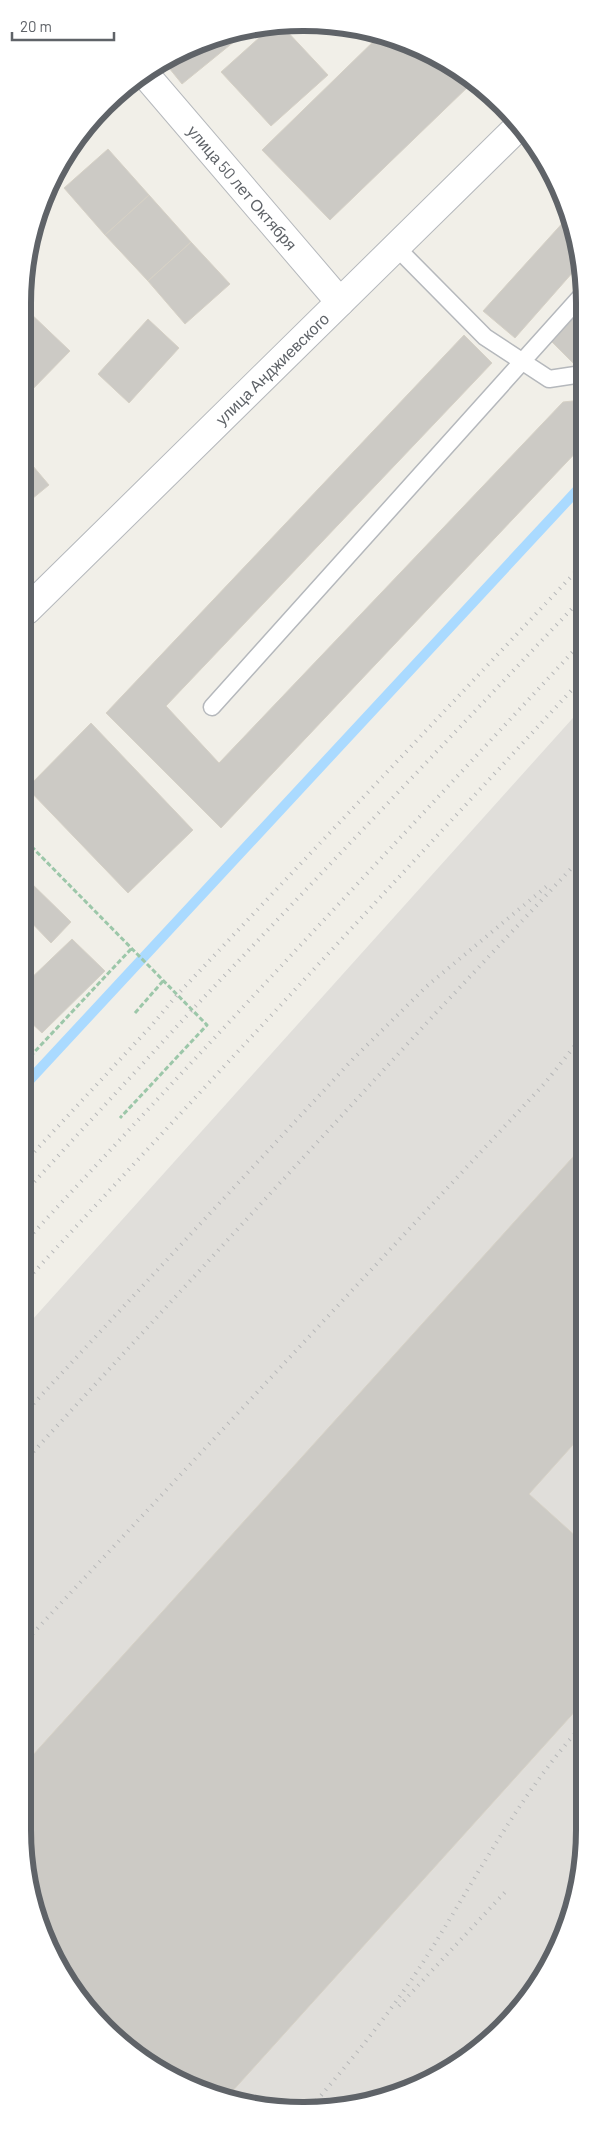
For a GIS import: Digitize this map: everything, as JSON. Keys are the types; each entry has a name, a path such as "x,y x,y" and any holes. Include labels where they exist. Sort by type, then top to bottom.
{"street":[{"name":"улица 50 лет Октября","path":"149,79 340,302"},
{"name":"улица Анджиевского","path":"31,606 514,131"}],"lane":[{"path":"396,247 485,337 549,379 576,375"},
{"path":"212,707 576,302"}],"path":[{"path":"31,847 206,1025 120,1118"},
{"path":"31,1056 132,950"},
{"path":"135,1013 163,981"}],"shaded area":[{"path":"576,715 576,1830 571,1883 555,1934 530,1981 508,2009 483,2034 455,2056 424,2074 391,2087 357,2097 321,2101 286,2101 250,2097 216,2087 183,2074 167,2065 124,2034 99,2009 77,1981 59,1950 46,1917 36,1883 31,1830 31,1321"}],"building":[{"path":"288,32 328,75 271,126 221,72 263,35"},
{"path":"236,40 182,84 168,67 199,52"},
{"path":"374,41 424,59 455,77 468,87 330,220 262,150"},
{"path":"108,149 149,195 105,235 64,188"},
{"path":"149,195 191,242 148,281 105,235"},
{"path":"563,223 571,250 573,272 515,338 483,311"},
{"path":"191,242 230,284 185,324 148,281"},
{"path":"31,314 70,351 31,391"},
{"path":"576,315 576,366 552,342"},
{"path":"148,319 179,348 129,403 98,374"},
{"path":"464,335 492,363 166,706 219,763 563,402 576,401 576,452 221,828 106,713"},
{"path":"31,464 49,485 31,500"},
{"path":"91,723 193,830 128,893 31,792 31,784"},
{"path":"31,883 71,922 51,943 31,922"},
{"path":"72,939 105,971 42,1033 31,1023 31,978"},
{"path":"576,1154 576,1441 529,1494 576,1536 576,1710 232,2092 183,2074 152,2056 99,2008 77,1981 52,1934 36,1883 31,1830 31,1757"}],"waterway":[{"path":"31,1079 576,491"}],"railway":[{"path":"31,1156 152,1025 177,995 576,571"},
{"path":"31,1185 192,1010 576,604"},
{"path":"31,1235 576,648"},
{"path":"31,1275 576,685"},
{"path":"31,1454 434,1015 576,863"},
{"path":"31,1406 353,1059 427,986 547,886"},
{"path":"31,1635 545,1083 576,1044"},
{"path":"316,2101 386,2015 427,1956 517,1810 557,1755 576,1733"},
{"path":"399,2006 507,1890"}]}
